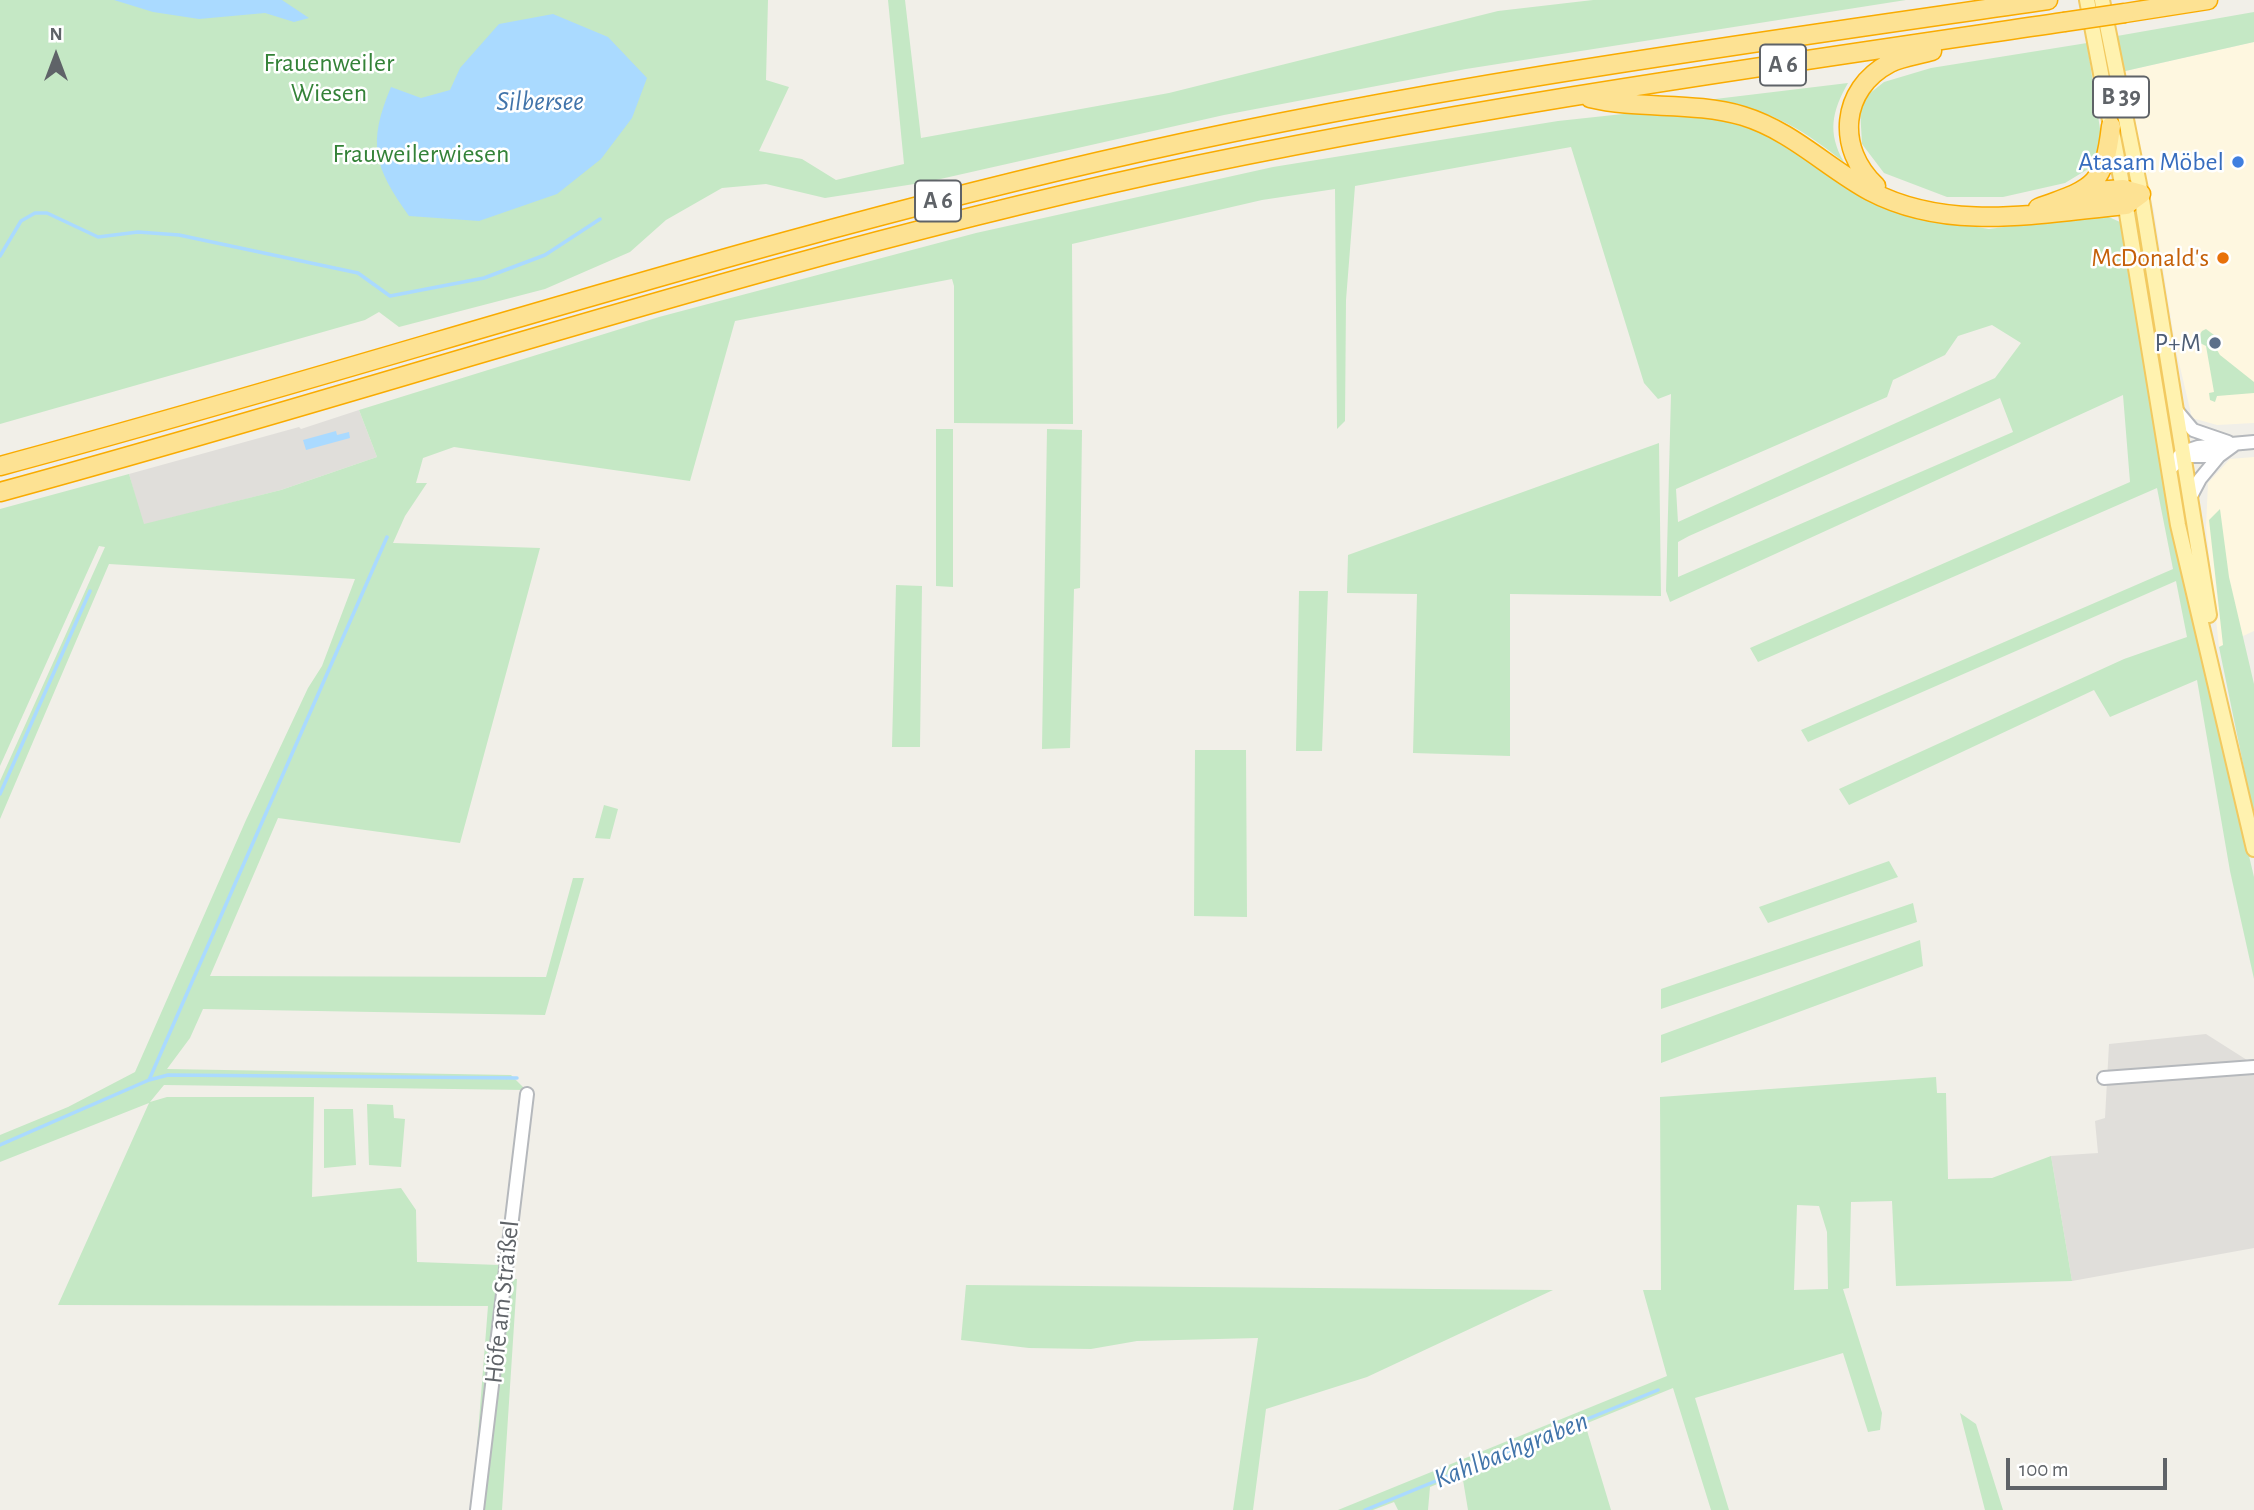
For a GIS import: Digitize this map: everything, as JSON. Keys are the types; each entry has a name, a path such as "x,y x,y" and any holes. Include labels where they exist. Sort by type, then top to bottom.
{"highway":[{"name":"A 6","path":"0,466 624,286 887,214 1142,152 1326,114 1584,69 2048,0"},
{"name":"A 6","path":"0,492 631,310 962,222 1161,173 1580,96 2208,0"},
{"path":"1889,197 1863,174 1852,153 1848,139 1851,103 1877,71 1893,61 1986,34"},
{"path":"1580,96 1618,105 1692,106 1750,118 1782,131 1871,191 1958,216 2015,216 2130,196"},
{"path":"2015,216 2081,192 2095,183 2108,156 2111,126"},
{"path":"2081,192 2130,196"}],"main road":[{"name":"B 39","path":"2087,0 2111,126 2130,196 2175,408 2222,706"},
{"name":"B 39","path":"2102,0 2178,525 2254,849"}],"street":[{"path":"2175,408 2193,430 2234,445"},
{"path":"2169,471 2198,447 2254,442"},
{"path":"2190,498 2200,479 2219,456 2234,445"},
{"path":"2166,453 2183,457 2219,456"},
{"path":"2104,1078 2254,1068"},
{"name":"Höfe am Sträßel","path":"477,1510 527,1094"}],"shaded area":[{"path":"2254,42 2254,423 2217,425 2192,418 2176,350 2154,211 2121,72"},
{"path":"359,410 377,457 281,490 143,525 129,474 299,427 301,429"},
{"path":"2254,457 2254,631 2219,647 2206,527 2208,483 2230,459"},
{"path":"2206,1034 2247,1060 2254,1059 2254,1248 2072,1281 2051,1156 2098,1153 2095,1121 2105,1118 2109,1044"}],"green space":[{"name":"Frauweilerwiesen","path":"0,0 768,0 766,80 789,87 759,151 802,159 836,180 904,164 888,0 905,0 921,138 1169,93 1498,11 1593,0 1906,0 1466,69 1224,115 927,182 825,198 766,184 722,188 666,220 630,252 545,289 399,327 379,312 365,320 0,424"},
{"path":"2254,12 2254,42 2121,72 2117,36"},
{"path":"2087,43 2102,142 2093,166 2065,183 2003,197 1947,197 1884,173 1862,144 1860,108 1869,94 1884,82 1931,68"},
{"path":"1848,83 1838,103 1834,122 1835,141 1844,162 1780,120 1748,108 1707,100"},
{"path":"1675,113 1724,121 1767,134 1833,177 1910,216 1989,229 2102,214 2120,222 2126,235 2159,457 2183,577 2254,877 2254,979 2230,871 2197,680 2110,717 2094,690 1849,805 1839,789 2124,659 2187,637 2176,581 1808,742 1801,730 2173,569 2157,488 1758,662 1750,648 2130,482 2123,395 1670,602 1666,591 1671,394 1658,399 1644,383 1571,147 1355,186 1346,300 1345,421 1337,429 1335,189 1262,200 1072,244 1073,424 954,423 952,279 735,321 690,481 454,447 423,458 416,483 427,483 405,516 393,543 540,548 460,843 278,818 210,976 546,977 573,878 584,878 545,1015 203,1009 190,1038 167,1069 511,1075 526,1090 164,1085 150,1102 167,1097 314,1097 312,1197 401,1188 416,1210 417,1262 499,1265 498,1278 517,1279 502,1510 472,1510 488,1306 58,1305 149,1103 0,1162 0,1135 68,1107 135,1072 246,820 308,688 322,666 355,579 109,564 0,819 0,781 105,547 99,546 0,766 0,509 129,474 144,524 281,490 377,457 359,410 659,317 976,233 1273,167 1558,121 1623,114","holes":["1992,325 2021,343 1995,378 1678,522 1676,489 1887,397 1893,380 1945,355 1958,336","2000,398 2013,432 1678,577 1678,542"]},
{"path":"2206,329 2214,335 2211,340 2220,355 2254,382 2254,393 2217,396 2215,402 2210,400 2209,393 2214,392 2206,346 2196,341"},
{"path":"936,429 953,429 953,587 936,586"},
{"path":"1047,429 1082,430 1080,588 1074,589 1070,748 1042,749"},
{"path":"1659,443 1661,596 1510,594 1510,756 1413,753 1417,594 1347,593 1348,555"},
{"path":"2220,509 2229,577 2254,684 2254,817 2219,647 2223,645 2209,520"},
{"path":"896,585 922,586 920,747 892,747"},
{"path":"1299,591 1328,591 1322,751 1296,751"},
{"path":"1195,750 1246,750 1247,917 1194,916"},
{"path":"604,805 618,809 610,839 595,838"},
{"path":"1889,861 1898,877 1768,923 1759,907"},
{"path":"1913,903 1917,922 1661,1009 1661,989"},
{"path":"1920,940 1923,966 1661,1063 1661,1035"},
{"path":"1936,1077 1937,1093 1946,1093 1948,1179 1992,1178 2051,1156 2072,1281 1896,1286 1892,1201 1851,1202 1849,1288 1843,1289 1882,1413 1880,1430 1868,1432 1843,1353 1695,1398 1729,1510 1711,1510 1673,1388 1585,1424 1611,1510 1468,1510 1462,1474 1430,1487 1428,1510 1398,1510 1394,1502 1373,1510 1338,1510 1667,1376 1643,1290 1661,1290 1660,1097","holes":["1797,1205 1819,1206 1827,1232 1828,1289 1794,1290"]},
{"path":"367,1104 393,1105 394,1118 405,1119 401,1167 369,1165"},
{"path":"324,1109 353,1109 356,1165 324,1168"},
{"path":"966,1285 1553,1290 1367,1377 1266,1409 1253,1510 1233,1510 1258,1338 1137,1341 1091,1349 1029,1348 961,1340"},
{"path":"1960,1413 1976,1424 2003,1510 1985,1510"}],"water":[{"path":"114,0 282,0 309,18 294,22 265,13 199,19 153,12"},
{"name":"Silbersee","path":"553,14 608,37 647,78 632,118 601,159 557,194 479,221 409,216 388,183 378,154 379,124 391,87 421,98 450,90 460,68 499,24"},
{"path":"336,431 337,435 349,432 350,438 306,450 303,440"}],"waterway":[{"path":"0,256 21,221 35,213 47,213 98,237 138,232 179,235 358,273 390,296 484,278 545,255 600,219"},
{"path":"0,1145 149,1080 387,537"},
{"path":"0,794 90,591"},
{"path":"149,1080 168,1075 517,1078"},
{"name":"Kahlbachgraben","path":"1365,1510 1658,1390"}],"place":[{"name":"Atasam Möbel","path":"2238,162"},
{"name":"McDonald's","path":"2223,258"},
{"name":"P+M","path":"2215,343"}],"park label":[{"name":"Frauenweiler Wiesen","path":"329,78"}]}
